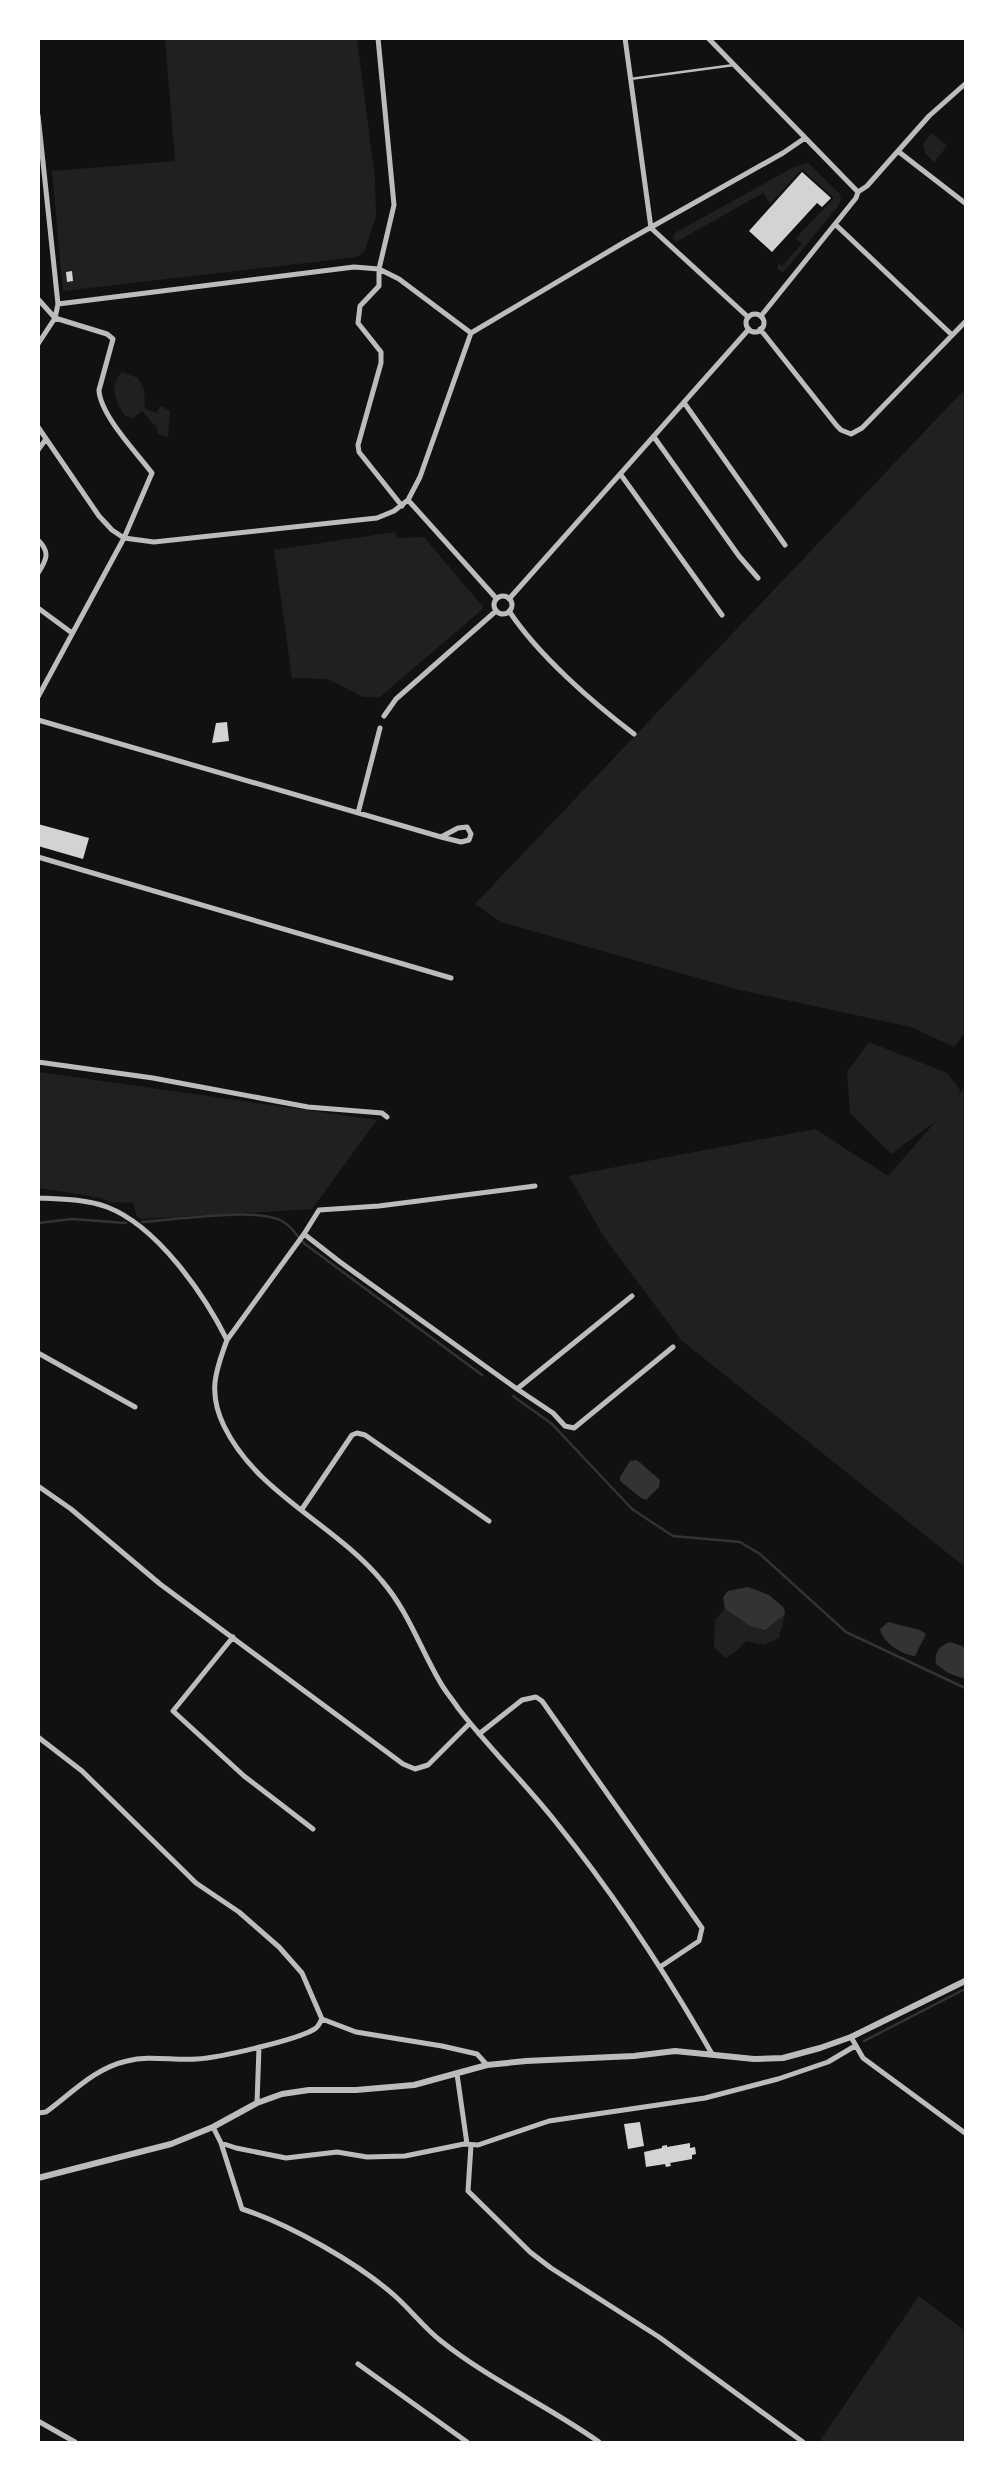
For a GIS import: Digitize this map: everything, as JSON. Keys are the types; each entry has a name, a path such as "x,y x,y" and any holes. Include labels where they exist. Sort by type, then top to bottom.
{"street":[{"path":"378,38 394,205 379,269 379,286 360,306 358,312 358,323 380,352 382,363 358,445 359,452 402,506"},
{"path":"625,38 651,228 748,317"},
{"path":"708,38 858,192"},
{"path":"761,316 858,192 899,152 929,116 965,84"},
{"path":"38,115 58,304 55,318 38,344"},
{"path":"38,427 99,516 124,538 154,542 377,518 402,506 420,477 471,333 805,138"},
{"path":"899,152 965,203"},
{"path":"835,224 952,335"},
{"path":"58,304 354,267 379,269 399,279 471,333"},
{"path":"38,299 55,318 107,334 113,339 99,398 152,473 124,538 38,697"},
{"path":"754,314 761,316 764,321 760,330 749,329 746,322 748,317 754,314"},
{"path":"760,330 837,426 851,433 862,428 965,322"},
{"path":"509,598 685,404 749,329"},
{"path":"685,404 785,545"},
{"path":"654,437 739,556 758,578"},
{"path":"38,450 46,439"},
{"path":"621,475 722,615"},
{"path":"408,500 496,598"},
{"path":"38,540 44,545 47,554 47,560 38,573"},
{"path":"496,598 509,598"},
{"path":"496,598 496,611"},
{"path":"496,611 504,614 509,611 509,598"},
{"path":"38,608 72,633"},
{"path":"384,716 396,699 496,611"},
{"path":"509,611 520,628 568,676 634,734"},
{"path":"38,720 441,837 464,842 469,840 471,834 467,827 460,827 441,837"},
{"path":"358,813 380,729"},
{"path":"38,857 451,978"},
{"path":"38,1062 153,1078 308,1107 382,1113 387,1117"},
{"path":"535,1186 379,1206 319,1210 227,1340 218,1364 213,1396 223,1426 260,1476 363,1558 384,1583 404,1610 440,1683 479,1734 555,1821 660,1968 712,2054"},
{"path":"38,1198 85,1201 126,1216 166,1250 193,1284 227,1340"},
{"path":"303,1235 517,1390 553,1413 565,1426 574,1428 673,1347"},
{"path":"517,1390 632,1296"},
{"path":"38,1353 135,1407"},
{"path":"302,1509 352,1435 357,1433 365,1435 489,1521"},
{"path":"38,1486 71,1509 160,1584 403,1764 415,1769 428,1765 470,1723"},
{"path":"233,1637 173,1711 244,1776 313,1829"},
{"path":"479,1734 522,1700 536,1697 541,1701 702,1928 699,1941 660,1968"},
{"path":"38,1737 82,1772 197,1883 239,1912 279,1947 302,1973 322,2019 356,2032 477,2054 487,2065"},
{"path":"38,2178 171,2144 282,2094 309,2090 356,2090 414,2085 487,2065 675,2051 754,2059 783,2058 851,2037 965,1981"},
{"path":"38,2113 47,2112 86,2080 106,2068 127,2061 152,2058 196,2059 259,2047 316,2028 322,2019"},
{"path":"851,2037 863,2058 965,2133"},
{"path":"221,2143 286,2158 337,2152 367,2157 405,2155 469,2144 478,2145 515,2130 549,2121 705,2098 808,2069 828,2062 855,2046"},
{"path":"257,2103 259,2047"},
{"path":"457,2074 469,2144 468,2191 551,2269 704,2368 803,2442"},
{"path":"213,2127 221,2143 242,2209 265,2217 361,2269 396,2296 439,2340 485,2373 598,2442"},
{"path":"358,2364 467,2442"},
{"path":"38,2421 75,2442"}],"lane":[{"path":"630,79 734,65"}],"shaded area":[{"path":"165,39 357,39 375,178 376,217 364,252 357,257 63,291 52,171 175,161"},
{"path":"931,133 947,146 934,162 925,153 923,145"},
{"path":"808,163 840,194 841,199 784,272 777,268 779,263 782,266 802,244 796,238 834,198 802,169 770,204 763,193 676,242 672,238 675,233 794,167"},
{"path":"122,372 138,378 144,390 145,408 156,413 161,406 170,411 168,437 158,434 157,428 142,411 133,418 125,416 116,400 114,388"},
{"path":"965,389 965,1033 954,1047 911,1027 740,990 501,922 475,904"},
{"path":"395,532 397,538 424,537 484,608 380,697 363,697 328,679 292,678 274,550"},
{"path":"869,1042 947,1073 960,1090 958,1095 965,1087 965,1567 681,1340 604,1237 569,1176 815,1129 888,1176 936,1121 891,1154 850,1113 847,1072"},
{"path":"39,1072 377,1120 312,1209 141,1219 137,1216 133,1203 110,1202 102,1198 39,1188"},
{"path":"637,1460 660,1480 659,1487 646,1500 620,1481 630,1461"},
{"path":"748,1587 769,1595 784,1608 785,1614 765,1630 750,1626 725,1609 723,1597 728,1591"},
{"path":"725,1609 750,1626 765,1629 785,1614 779,1638 764,1645 746,1641 725,1658 714,1647 715,1620"},
{"path":"888,1622 926,1634 915,1656 899,1650 884,1639 880,1629"},
{"path":"951,1642 965,1647 965,1679 948,1673 936,1664 939,1650"},
{"path":"919,2296 965,2331 965,2442 819,2442"}],"building":[{"path":"802,172 831,198 822,207 817,203 772,252 749,231"},
{"path":"72,271 73,281 67,282 66,272"},
{"path":"227,722 229,741 212,743 216,723"},
{"path":"38,824 89,838 83,859 38,846"},
{"path":"640,2122 644,2146 628,2149 624,2124"},
{"path":"690,2143 690,2148 695,2147 696,2154 692,2155 692,2159 670,2163 671,2166 666,2167 665,2164 646,2167 644,2152 667,2145"}],"waterway":[{"path":"142,1222 235,1215 270,1217 282,1221 305,1244 482,1375"},
{"path":"38,1223 72,1219 126,1223"},
{"path":"513,1396 552,1424 632,1509 673,1536 740,1542 760,1554 846,1632 965,1688"},
{"path":"864,2041 965,1989"}]}
